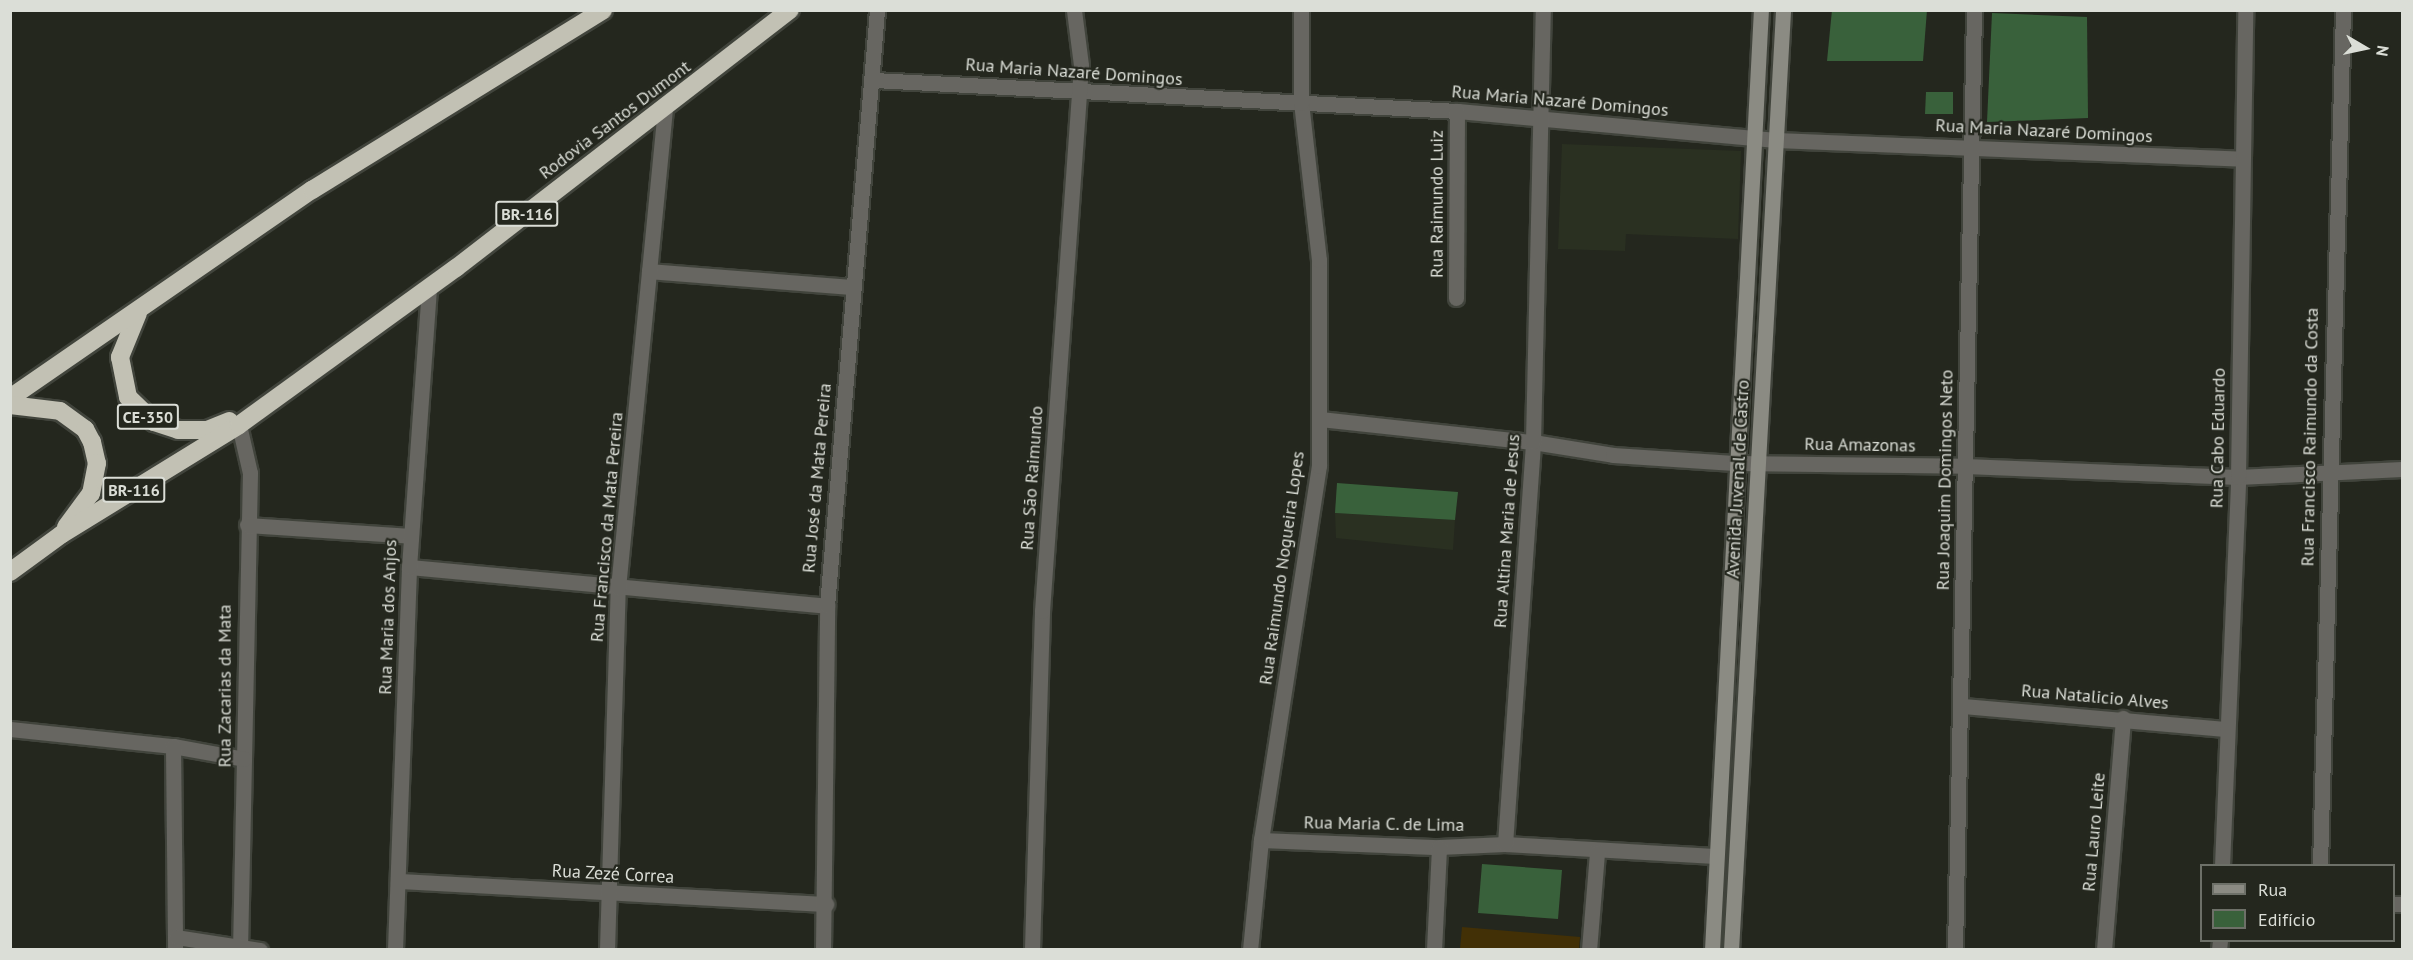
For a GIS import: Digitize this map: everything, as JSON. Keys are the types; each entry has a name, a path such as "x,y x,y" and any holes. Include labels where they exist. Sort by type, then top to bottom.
{"highway":[{"path":"10,398 139,312 312,190 603,10"},
{"name":"Rodovia Santos Dumont","path":"259,409 429,286 665,109 790,10"},
{"name":"CE-350","path":"139,312 120,357 122,377 128,397 154,422 178,430 207,430 259,409"},
{"path":"10,405 60,411 85,429 92,442 97,463 91,493 62,534"},
{"name":"BR-116","path":"10,573 62,534 239,425 259,409"}],"street":[{"name":"Rua José da Mata Pereira","path":"823,950 826,904 827,606 853,287 874,80 878,10"},
{"name":"Rua São Raimundo","path":"1032,950 1042,611 1081,64 1074,10"},
{"name":"Rua Raimundo Nogueira Lopes","path":"1250,950 1261,840 1317,487 1320,419 1319,260 1301,104 1301,10"},
{"name":"Rua Altina Maria de Jesus","path":"1505,843 1533,442 1543,10"},
{"name":"Avenida Juvenal de Castro","path":"1712,950 1734,464 1761,10"},
{"name":"Avenida Juvenal de Castro","path":"1731,950 1783,10"},
{"name":"Rua Joaquim Domingos Neto","path":"1955,950 1962,706 1974,10"},
{"name":"Rua Cabo Eduardo","path":"2222,864 2238,477 2245,10"},
{"name":"Rua Francisco Raimundo da Costa","path":"2320,864 2343,10"},
{"name":"Rua Maria Nazaré Domingos","path":"874,80 1457,111 1777,140 1973,146 2242,159"},
{"name":"Rua Francisco da Mata Pereira","path":"607,950 612,893 618,588 665,109"},
{"name":"Rua Raimundo Luiz","path":"1456,298 1457,111"},
{"path":"649,271 853,287"},
{"name":"Rua Maria dos Anjos","path":"395,950 409,567 429,286"},
{"name":"Rua Amazonas","path":"1320,419 1533,442 1613,455 1734,464 1965,466 2238,477 2329,476 2403,469"},
{"name":"Rua Zacarias da Mata","path":"239,425 249,457 240,947"},
{"path":"247,525 411,536"},
{"path":"409,567 827,606"},
{"name":"Rua Natalicio Alves","path":"1962,706 2123,718 2226,729"},
{"name":"Rua Lauro Leite","path":"2104,950 2123,718"},
{"path":"13,729 173,746 244,759"},
{"path":"173,746 175,943 260,950"},
{"name":"Rua Maria C. de Lima","path":"1261,840 1439,847 1505,843"},
{"path":"1505,843 1597,852 1715,856"},
{"path":"1434,950 1439,847"},
{"path":"1589,950 1597,852"},
{"name":"Rua Zezé Correa","path":"398,881 826,904"}],"shaded area":[{"path":"1562,144 1741,151 1738,239 1626,234 1625,251 1558,249"},
{"path":"1335,513 1455,520 1453,550 1336,538"},
{"path":"1462,927 1580,937 1579,949 1460,949"}],"building":[{"path":"1832,10 1927,10 1923,61 1827,61"},
{"path":"1992,13 2087,17 2088,118 1987,122"},
{"path":"1926,92 1953,92 1953,114 1925,114"},
{"path":"1337,483 1458,492 1455,520 1335,513"},
{"path":"1482,864 1562,870 1558,919 1478,913"}]}
